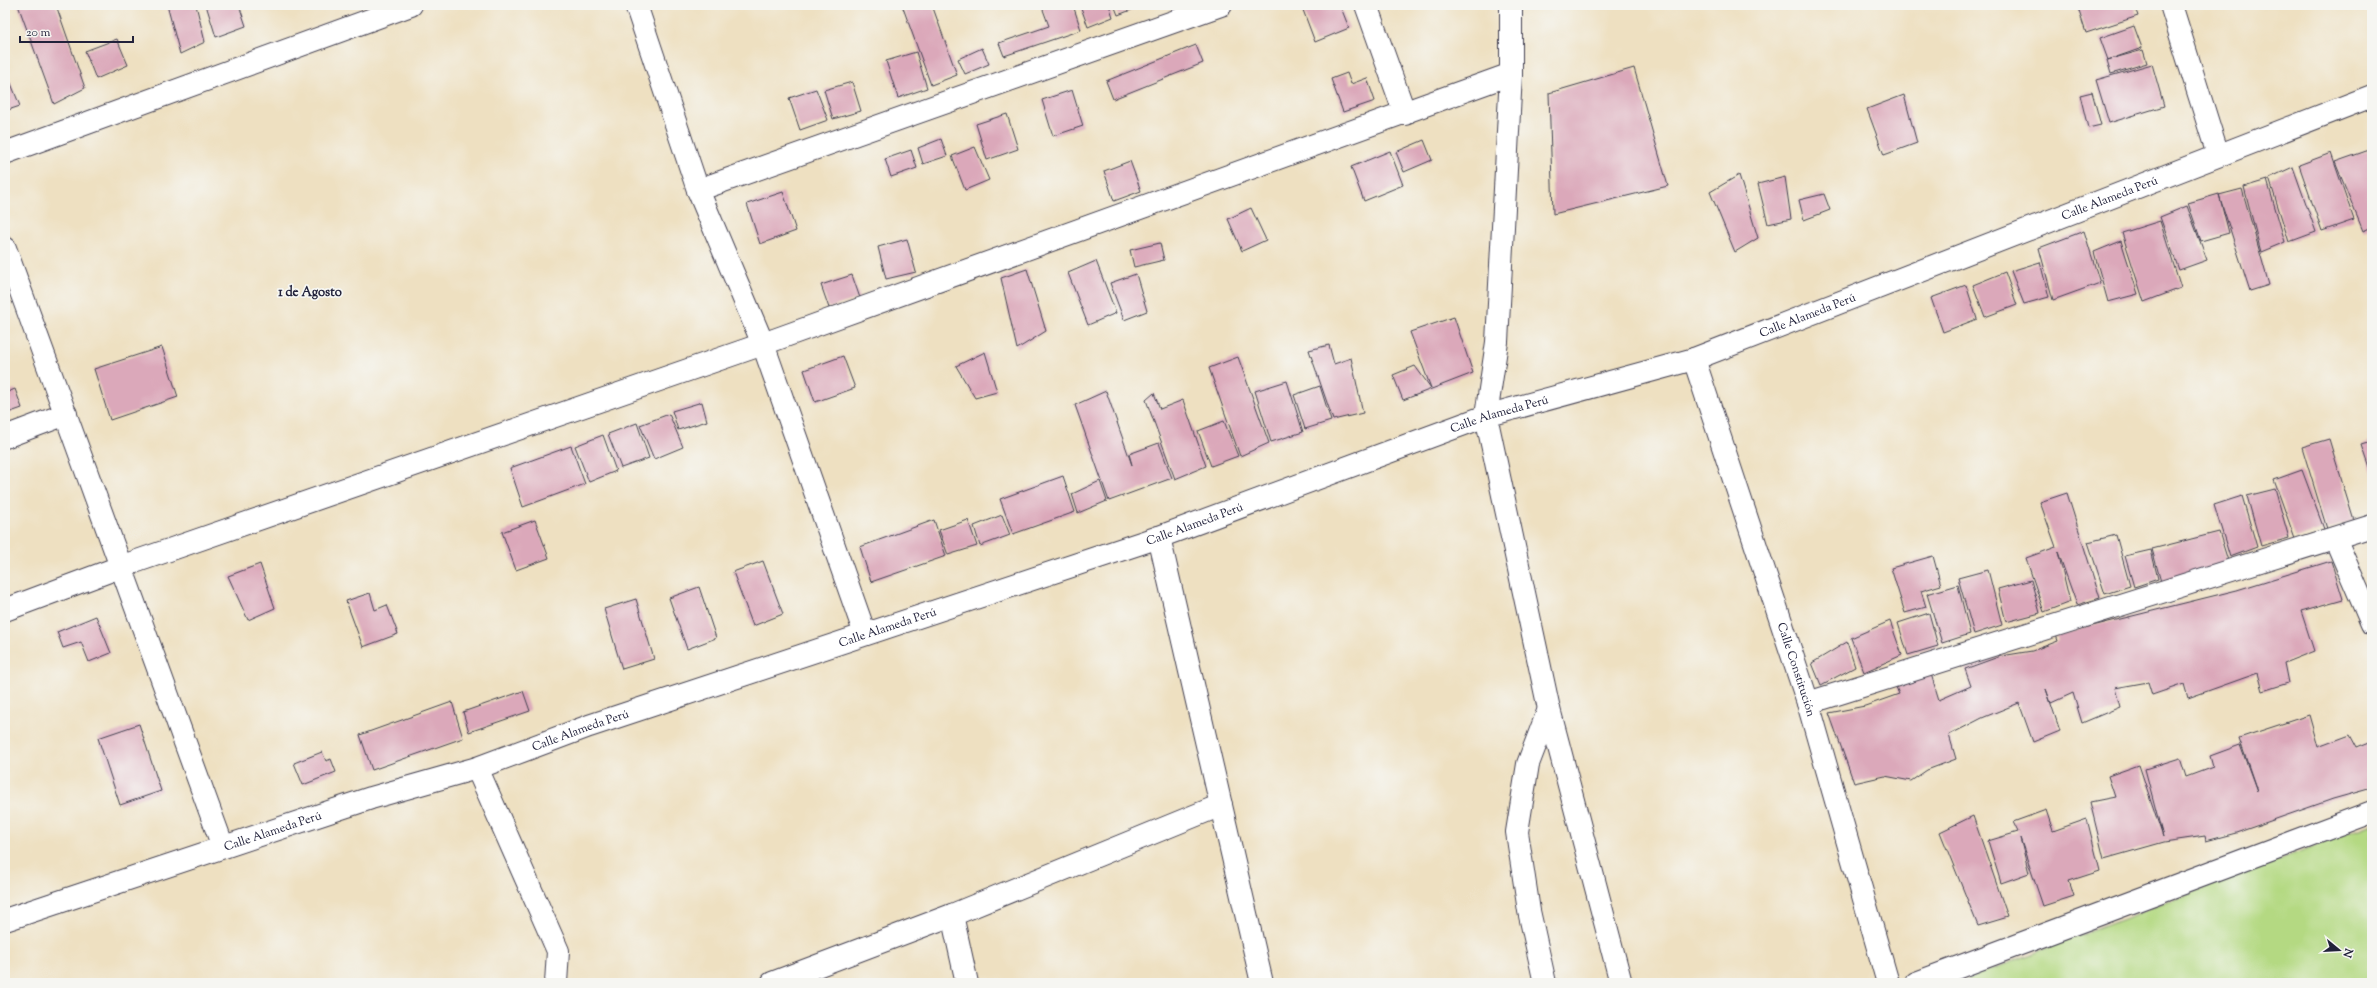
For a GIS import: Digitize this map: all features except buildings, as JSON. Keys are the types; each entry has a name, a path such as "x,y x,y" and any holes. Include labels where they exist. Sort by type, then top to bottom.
{"street":[{"path":"5,153 411,5"},
{"path":"636,5 698,190 763,344 866,634"},
{"path":"698,190 1221,5"},
{"path":"1366,5 1405,114"},
{"path":"1511,5 1511,74 1497,342 1486,416 1549,709 1621,983"},
{"path":"2171,5 2218,156"},
{"path":"5,610 120,567 763,344 1405,114 1511,74"},
{"name":"Calle Alameda Perú","path":"5,920 371,798 477,768 589,726 1159,536 1486,416 1694,359 2372,96"},
{"path":"5,248 223,847"},
{"name":"Calle Constitución","path":"1694,359 1808,703 1888,983"},
{"path":"5,437 66,414"},
{"path":"1808,703 2372,526"},
{"path":"1159,536 1262,983"},
{"path":"2335,538 2372,624"},
{"path":"1546,983 1529,911 1517,832 1528,764 1549,709"},
{"path":"477,768 558,951 556,983"},
{"path":"772,983 952,915 1221,805"},
{"path":"1916,983 2372,812"},
{"path":"952,915 967,983"}],"green space":[{"path":"2372,824 2372,983 1956,983"}],"district":[{"name":"1 de Agosto","path":"310,291"}]}
